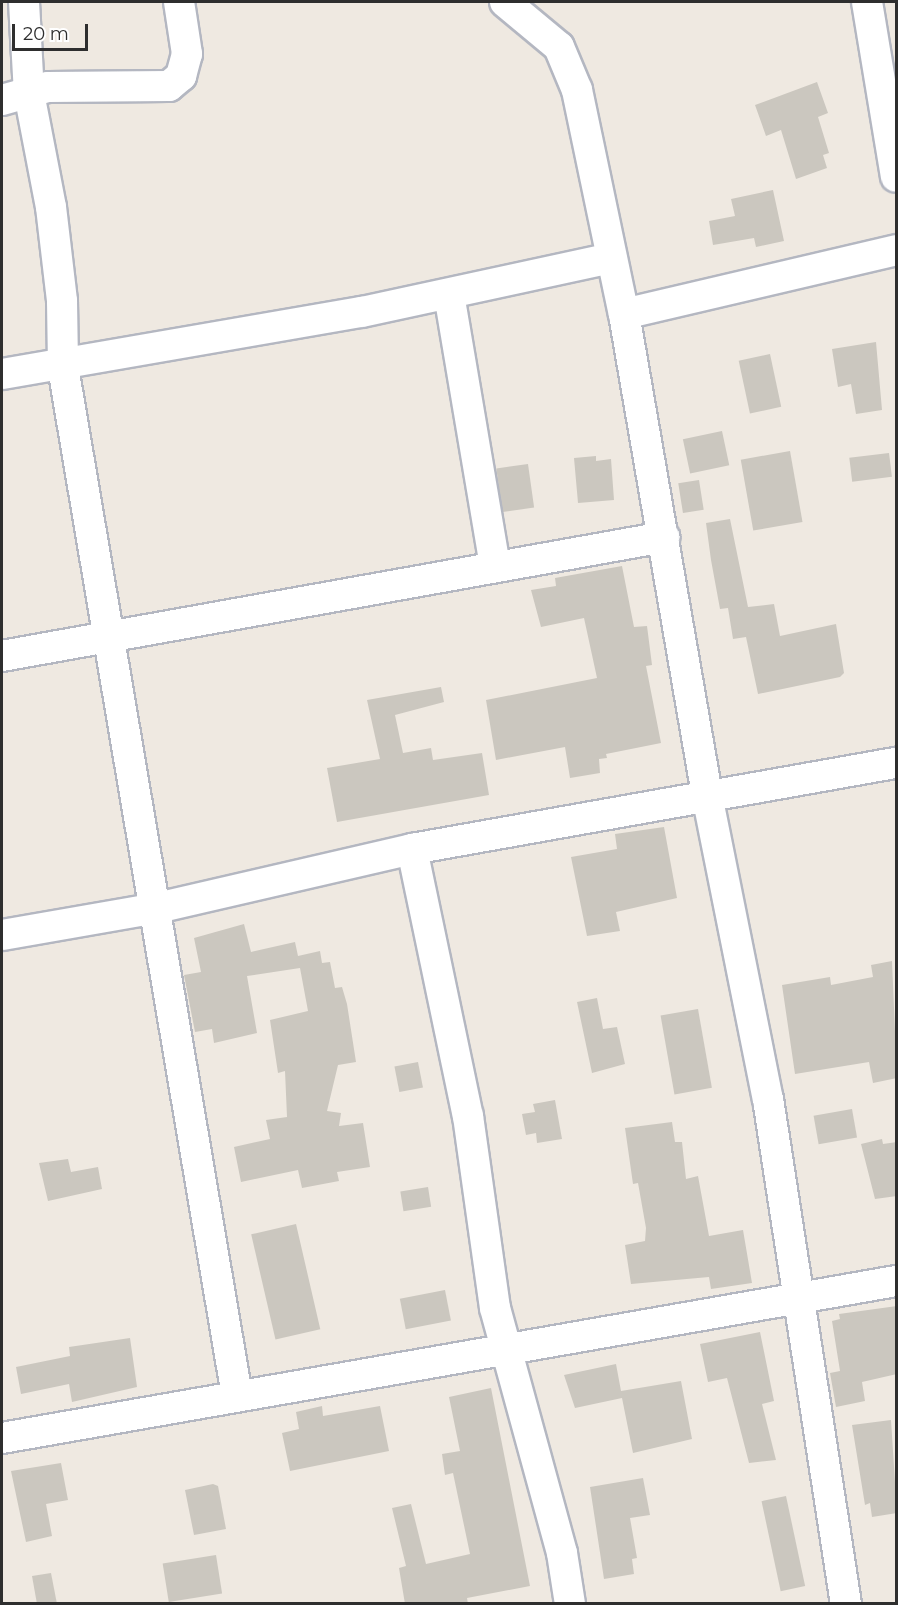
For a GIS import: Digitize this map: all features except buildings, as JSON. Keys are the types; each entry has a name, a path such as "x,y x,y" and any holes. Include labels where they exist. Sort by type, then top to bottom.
{"street":[{"path":"24,2 15,97 51,207 63,367 237,1396"},
{"path":"15,97 48,87 170,86 181,76 187,54 178,2"},
{"path":"505,2 560,47 577,90 624,314 708,800 768,1099 846,1604"},
{"path":"867,2 897,177"},
{"path":"624,314 897,250"},
{"path":"2,374 63,367 449,294 611,258"},
{"path":"449,294 495,565"},
{"path":"2,656 495,565 664,537"},
{"path":"2,936 156,908 412,849 708,800 897,763"},
{"path":"412,849 468,1116 481,1227 506,1348 562,1554 570,1604"},
{"path":"2,1438 897,1281"}]}
